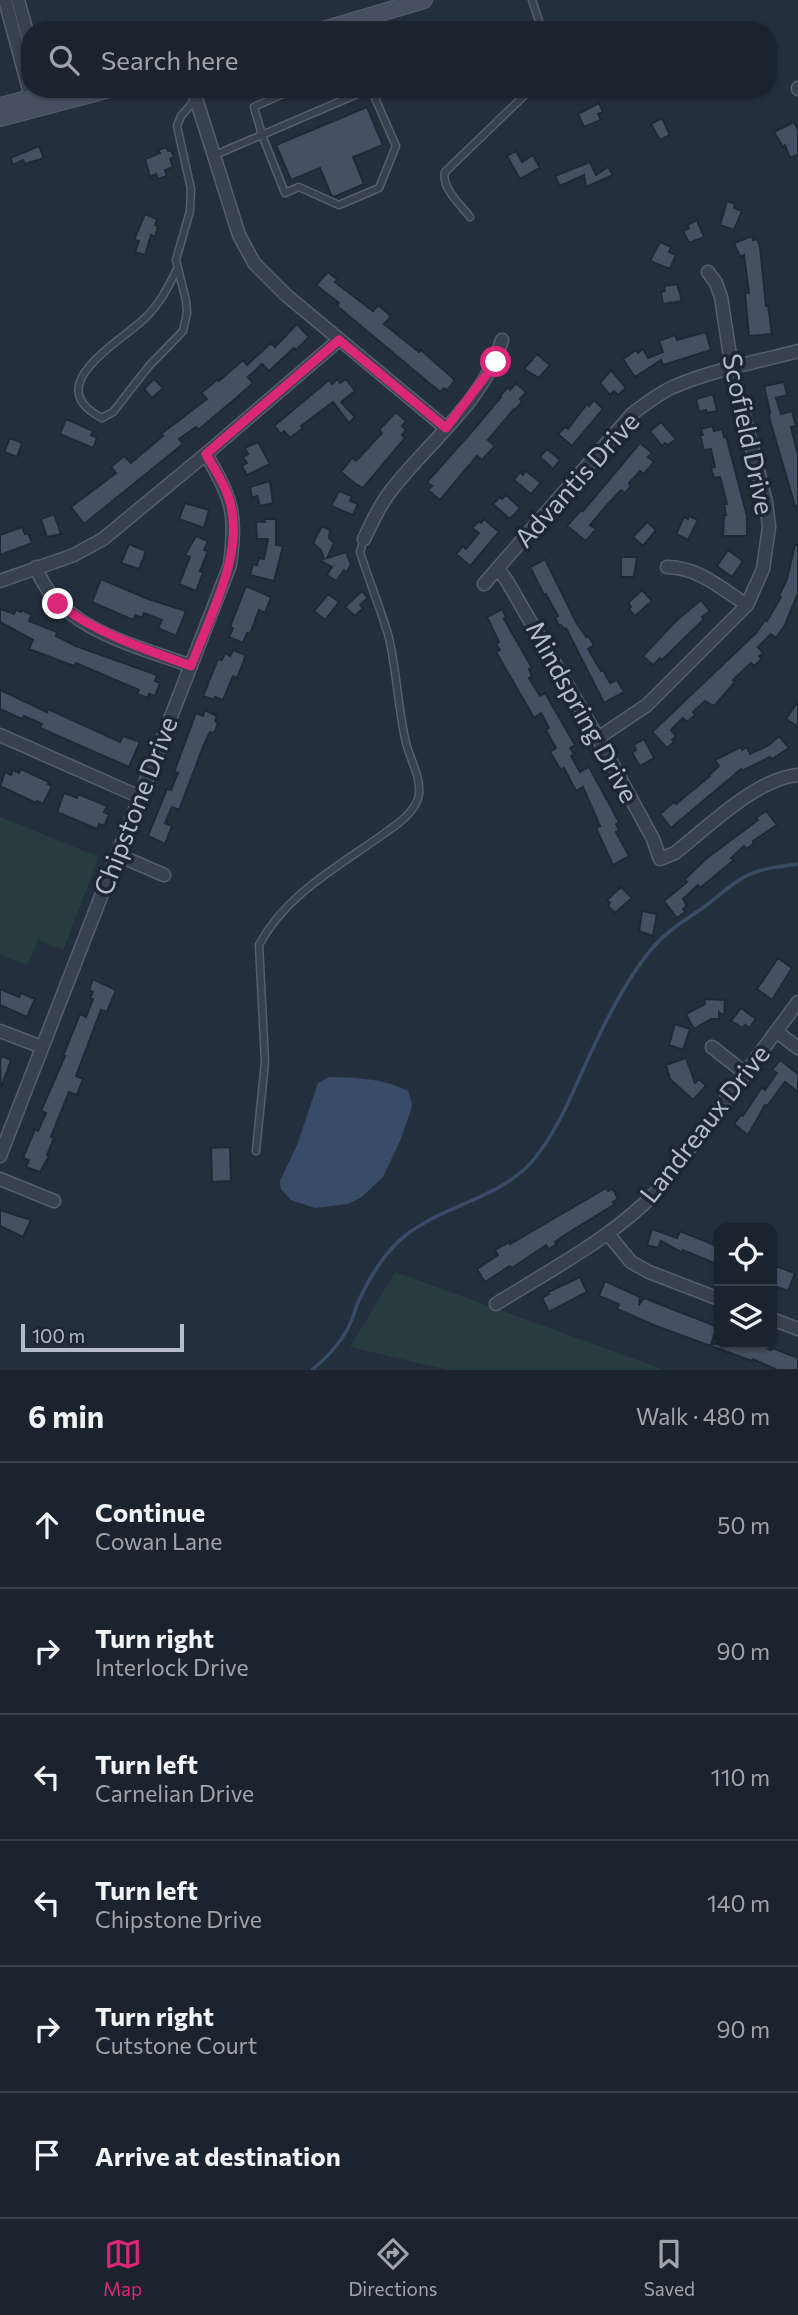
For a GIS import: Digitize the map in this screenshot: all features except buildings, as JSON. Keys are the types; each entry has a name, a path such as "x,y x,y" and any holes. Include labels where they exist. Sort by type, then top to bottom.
{"main road":[{"path":"353,21 424,0"},
{"path":"0,106 26,98"},
{"path":"0,118 76,98"}],"street":[{"path":"5,0 21,44"},
{"path":"18,0 24,21"},
{"path":"196,98 239,235 254,263 286,295 446,428"},
{"name":"Scofield Drive","path":"598,738 647,705 747,605 763,569 769,527 766,502 732,369 721,297 708,272"},
{"path":"0,581 36,566 74,555 103,539 339,340"},
{"path":"364,539 376,513 391,491 446,428 496,362 502,340"},
{"name":"Advantis Drive","path":"484,584 632,414 653,397 672,387 798,351"},
{"name":"Chipstone Drive","path":"0,1156 230,565 233,512 227,492 206,454"},
{"path":"36,566 42,584 58,604 79,620 103,633 191,666"},
{"path":"667,567 682,567 696,572 747,605"},
{"name":"Mindspring Drive","path":"498,569 598,738 653,839 660,859 675,853 755,792 773,782 798,775"},
{"path":"0,735 140,797"},
{"path":"118,855 164,875"},
{"name":"Landreaux Drive","path":"495,1304 608,1234 635,1214 660,1188 798,1002"},
{"path":"0,1031 42,1047"},
{"path":"777,1031 798,1048"},
{"path":"712,1047 745,1073"},
{"path":"0,1179 54,1201"},
{"path":"608,1234 631,1262 649,1272 714,1296"},
{"path":"777,1321 798,1329"}],"lane":[{"path":"531,0 539,21"},
{"path":"378,21 404,6"},
{"path":"177,270 168,289 144,319 102,352 82,376 79,394 85,406 94,414 102,418 113,412 149,366 183,331 187,313 186,301 176,260 190,211 191,189 177,126 192,98"},
{"path":"274,98 254,107 285,192 299,187 339,205 379,188 396,146 374,98"},
{"path":"215,155 349,98"},
{"path":"470,217 446,186 445,173 522,98"},
{"path":"256,1151 265,1062 259,945 267,930 308,888 330,869 404,818 419,796 419,783 406,743 388,638 360,552 364,539"}],"green space":[{"path":"0,817 99,857 63,950 38,940 27,965 0,954"},
{"path":"395,1272 665,1370 448,1370 350,1347"}],"water":[{"path":"329,1077 389,1083 408,1091 412,1104 400,1141 383,1177 362,1197 348,1204 315,1208 291,1200 281,1189 280,1181 297,1145 318,1083"}],"waterway":[{"path":"312,1370 344,1336 373,1273 400,1240 433,1218 505,1184 535,1158 561,1118 622,991 658,942 750,874 798,864"}],"route":[{"path":"58,604 103,633 191,666 230,565 233,538 233,512 227,492 206,454 339,340 446,428 496,362"}]}
